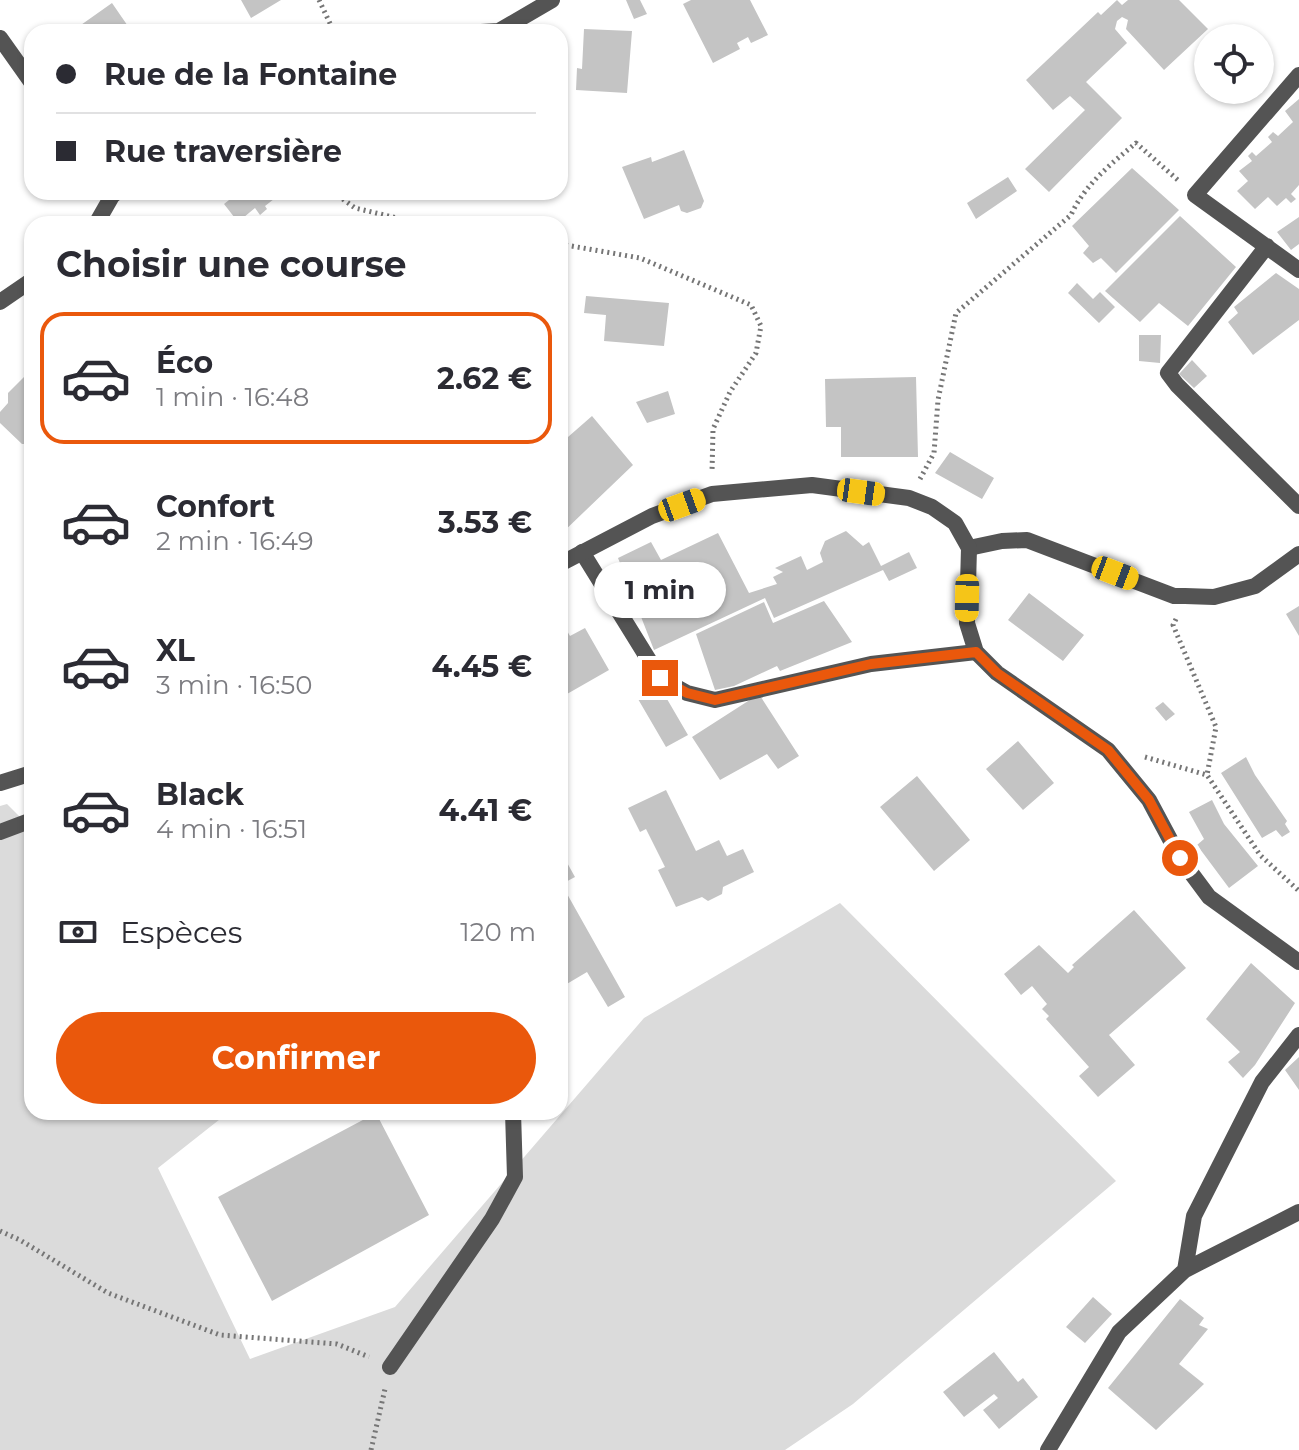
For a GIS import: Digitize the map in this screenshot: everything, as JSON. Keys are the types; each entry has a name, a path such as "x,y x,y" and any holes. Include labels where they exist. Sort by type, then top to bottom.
{"street":[{"path":"511,24 552,0"},
{"path":"0,38 24,72"},
{"path":"1299,75 1195,195 1299,270"},
{"path":"1267,246 1168,373 1299,506"},
{"path":"0,302 24,286"},
{"path":"568,560 652,516 712,494 812,485 909,498 932,507 955,523 969,548 967,623 976,652 997,673 1108,750 1149,800 1180,858 1209,897 1299,962"},
{"path":"969,548 1002,541 1027,540 1174,596 1214,597 1255,586 1299,554"},
{"path":"582,552 660,678 687,693 715,700 871,664 976,652"},
{"path":"0,783 24,776"},
{"path":"0,832 24,823"},
{"path":"1185,1270 1194,1216 1262,1082 1299,1035"},
{"path":"390,1367 492,1219 515,1177 513,1120"},
{"path":"1048,1450 1119,1332 1185,1270 1299,1212"}],"path":[{"path":"319,0 330,24"},
{"path":"909,498 934,453 938,400 956,313 1071,215 1078,199 1104,169 1136,143 1195,195"},
{"path":"344,200 355,208 388,216"},
{"path":"568,245 640,258 751,305 761,326 756,353 730,392 713,429 712,494"},
{"path":"1185,596 1173,625 1216,727 1207,775"},
{"path":"1108,750 1158,759 1207,775 1260,855 1299,891"},
{"path":"0,1231 108,1293 220,1335 337,1344 390,1367 371,1450"}],"shaded area":[{"path":"7,804 24,821 24,1120 219,1120 158,1168 250,1359 395,1307 556,1120 568,1120 568,1106 644,1018 840,903 1116,1181 853,1404 785,1450 0,1450 0,806"}],"building":[{"path":"241,0 281,0 251,18"},
{"path":"626,0 640,0 647,14 634,19"},
{"path":"691,0 750,0 768,35 751,43 748,37 737,43 740,49 713,63 683,4"},
{"path":"1117,0 1122,5 1128,0 1179,0 1203,24 1194,24 1194,42 1164,70 1126,29 1128,20 1122,17 1117,21 1115,29 1127,43 1086,82 1122,118 1049,192 1025,169 1085,110 1070,96 1053,110 1026,80 1098,12 1101,15"},
{"path":"112,3 126,24 82,24"},
{"path":"584,29 632,31 627,93 576,90 577,68 582,69"},
{"path":"1299,99 1299,185 1291,194 1296,199 1291,203 1286,198 1277,206 1268,197 1255,209 1237,191 1248,181 1239,171 1252,161 1248,156 1252,152 1256,156 1272,142 1268,137 1273,132 1278,136 1293,122 1285,111"},
{"path":"684,150 704,201 701,208 687,213 681,211 679,205 644,219 622,167 651,157 652,162"},
{"path":"1132,168 1179,210 1116,273 1101,258 1093,263 1083,253 1089,246 1072,226"},
{"path":"1008,177 1017,191 976,219 967,203"},
{"path":"229,200 273,200 260,215 255,208 245,216 233,216 224,204"},
{"path":"1180,216 1236,267 1188,326 1159,303 1140,322 1105,291"},
{"path":"1299,217 1299,244 1291,250 1277,232"},
{"path":"1276,273 1299,289 1299,320 1253,355 1228,322 1238,313 1234,307"},
{"path":"1077,283 1093,299 1100,292 1115,307 1099,323 1068,293"},
{"path":"586,296 669,303 664,346 604,341 606,315 584,313"},
{"path":"1139,335 1161,335 1160,363 1139,361"},
{"path":"1192,360 1207,376 1194,388 1179,374"},
{"path":"24,377 24,444 0,423 0,412 8,403 8,393"},
{"path":"916,377 918,457 841,457 841,427 826,427 825,379"},
{"path":"668,391 675,414 647,423 636,402"},
{"path":"592,416 633,465 568,527 568,437"},
{"path":"950,452 994,478 982,499 935,473"},
{"path":"846,531 863,546 869,542 881,566 909,552 917,568 889,581 883,570 774,618 765,598 654,650 618,558 651,542 661,560 718,533 749,593 777,584 773,577 783,572 775,568 801,556 807,570 823,562 820,553 825,541"},
{"path":"1029,593 1084,635 1063,661 1008,620"},
{"path":"824,601 852,642 780,671 777,666 734,686 715,690 696,634 764,602 773,623"},
{"path":"1299,606 1299,636 1286,614"},
{"path":"585,628 609,670 568,693 568,632 570,636"},
{"path":"660,687 688,735 666,747 638,699"},
{"path":"759,694 799,756 778,769 767,754 720,780 692,737"},
{"path":"1163,702 1175,714 1166,721 1155,708"},
{"path":"1018,741 1054,783 1023,810 986,769"},
{"path":"1246,757 1287,821 1285,824 1290,832 1282,837 1276,830 1262,838 1221,773"},
{"path":"917,776 970,840 934,871 880,807"},
{"path":"666,790 696,851 719,840 727,856 743,849 754,872 723,887 722,894 708,901 702,897 676,907 658,870 665,867 646,829 640,832 628,808"},
{"path":"1212,800 1224,824 1258,866 1229,888 1197,845 1204,839 1189,812"},
{"path":"568,864 575,877 568,881"},
{"path":"568,896 625,997 608,1007 587,972 568,983"},
{"path":"1134,910 1186,968 1109,1035 1135,1065 1098,1097 1079,1076 1089,1067 1046,1019 1049,1016 1042,1009 1047,1004 1032,986 1021,995 1004,974 1039,945 1068,973 1074,967 1072,965"},
{"path":"1251,963 1295,1003 1255,1065 1243,1078 1228,1062 1240,1052 1206,1019"},
{"path":"1299,1057 1299,1090 1285,1070"},
{"path":"363,1120 380,1120 429,1215 272,1301 218,1197"},
{"path":"1093,1297 1112,1314 1085,1343 1066,1327"},
{"path":"1180,1299 1204,1318 1199,1325 1208,1329 1179,1364 1204,1384 1156,1430 1108,1388"},
{"path":"994,1352 1018,1382 1023,1378 1038,1397 999,1429 983,1410 998,1398 994,1394 964,1417 943,1392"}],"route":[{"path":"660,678 687,693 715,700 871,664 976,652 997,673 1108,750 1149,800 1180,858"}]}
